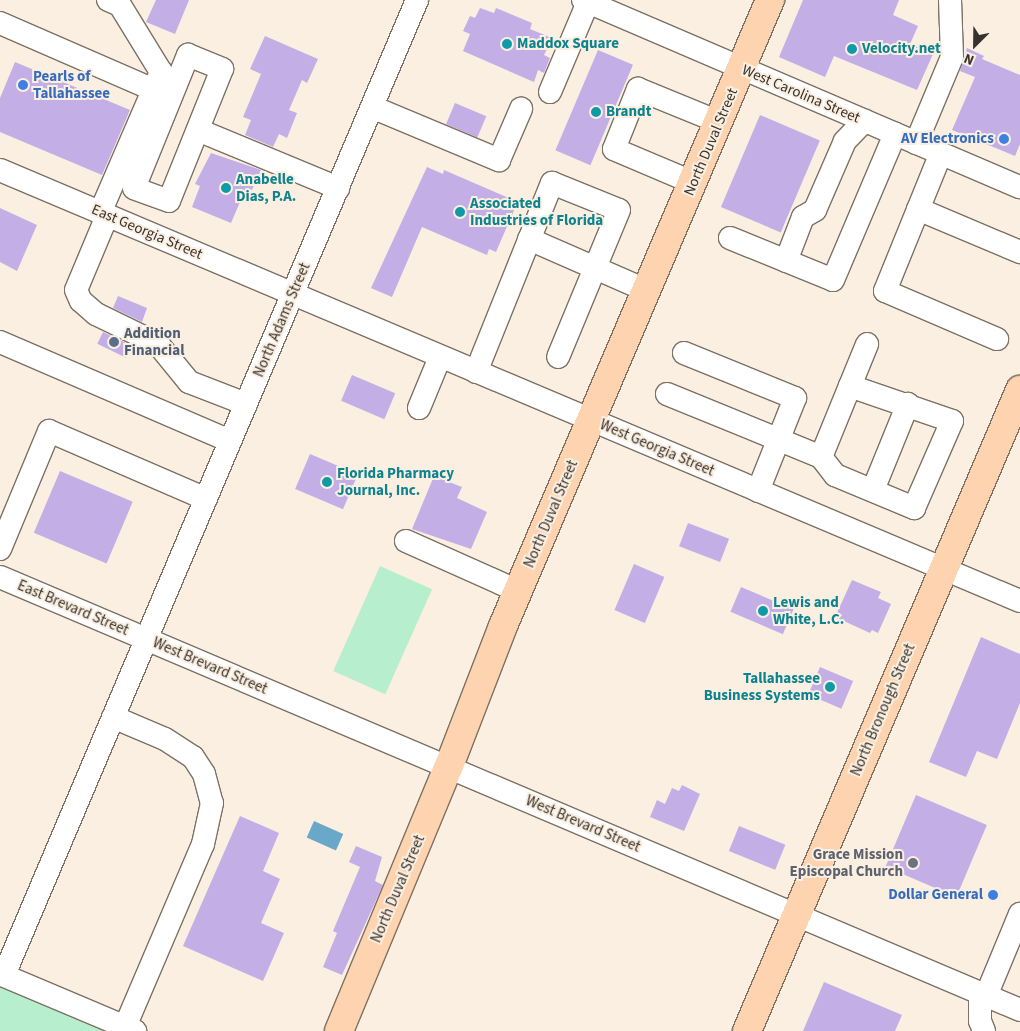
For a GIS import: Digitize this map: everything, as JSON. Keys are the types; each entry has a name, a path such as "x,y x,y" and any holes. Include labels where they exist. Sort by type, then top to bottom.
{"main road":[{"name":"North Duval Street","path":"339,1031 449,766 518,591 648,291 770,0"},
{"name":"North Bronough Street","path":"747,1031 1020,390"}],"street":[{"path":"108,0 120,5 161,72 104,214 76,290 81,302 96,314 158,344 189,382 246,404"},
{"name":"North Adams Street","path":"2,974 417,0"},
{"path":"916,143 952,56 950,0"},
{"path":"550,92 585,1"},
{"name":"West Carolina Street","path":"585,1 1020,187"},
{"path":"0,23 154,90"},
{"path":"188,55 222,69 198,130 169,201 134,188 188,55"},
{"path":"694,183 614,149 638,89 719,122"},
{"path":"372,107 499,160 521,109"},
{"path":"786,261 803,217 815,210 845,141 864,121"},
{"path":"198,130 338,188"},
{"path":"730,238 833,280 895,134"},
{"path":"941,153 885,292 997,340"},
{"name":"East Georgia Street","path":"0,170 293,294"},
{"path":"476,372 552,183 619,210 558,357"},
{"path":"136,228 151,194"},
{"path":"918,209 1020,252"},
{"path":"529,239 648,291"},
{"name":"West Georgia Street","path":"293,294 1020,601"},
{"path":"0,342 230,441"},
{"path":"821,458 867,344"},
{"path":"684,353 795,398 758,491"},
{"path":"419,408 440,357"},
{"path":"667,394 821,458 835,475 914,508 952,421 908,404 850,386"},
{"path":"873,490 908,404"},
{"path":"0,549 49,431 206,499"},
{"path":"406,541 518,591"},
{"name":"East Brevard Street","path":"0,577 146,639"},
{"name":"West Brevard Street","path":"146,639 1020,1010"},
{"path":"2,974 130,1029 203,844 212,803 204,774 193,757 165,739 113,717"},
{"path":"984,1031 980,1021 983,995 1020,914"}],"green space":[{"path":"380,566 432,589 385,694 333,671"},
{"path":"0,985 108,1031 0,1031"}],"water":[{"path":"314,821 343,834 336,850 307,837"}],"building":[{"path":"156,0 189,0 175,34 146,22"},
{"name":"Velocity.net","path":"803,0 899,0 893,15 918,26 910,44 933,54 917,90 834,56 825,77 779,57"},
{"name":"Maddox Square","path":"480,8 494,13 496,8 532,23 530,29 552,38 544,55 550,58 544,73 538,70 534,82 463,51 470,34 463,31 470,16 475,18"},
{"path":"265,36 318,59 307,83 302,80 289,110 297,113 287,138 279,134 273,147 245,135 251,120 243,117 261,74 250,69"},
{"path":"967,48 984,56 982,59 1020,75 1020,144 1015,156 952,130 975,77 960,71"},
{"name":"Brandt","path":"598,50 633,65 590,165 555,150"},
{"path":"15,62 130,110 102,175 0,132 0,98"},
{"path":"455,103 486,116 477,137 446,124"},
{"path":"760,115 820,140 781,232 721,207"},
{"name":"Anabelle Dias, P.A.","path":"211,153 261,170 252,190 246,188 231,223 192,207 200,186 195,184"},
{"name":"Associated Industries of Florida","path":"427,167 443,174 444,170 511,199 509,205 515,208 496,252 489,249 487,255 422,227 392,297 371,288"},
{"path":"0,208 37,225 17,271 0,262"},
{"path":"118,296 147,308 142,322 113,308"},
{"path":"103,332 132,346 126,358 97,344"},
{"path":"352,375 395,393 384,419 341,401"},
{"name":"Florida Pharmacy Journal, Inc.","path":"310,454 358,474 343,509 295,489"},
{"path":"60,471 133,502 107,564 34,533"},
{"path":"434,476 462,487 457,498 487,512 471,549 412,529"},
{"path":"688,523 729,539 720,562 679,546"},
{"path":"634,564 664,577 645,623 614,610"},
{"path":"852,580 881,592 878,598 891,604 878,633 872,630 870,633 835,617"},
{"name":"Lewis and White, L.C.","path":"741,587 793,609 783,634 730,612"},
{"path":"981,637 1020,654 1020,703 997,759 977,751 966,777 929,762"},
{"name":"Tallahassee Business Systems","path":"820,667 853,681 841,709 808,695"},
{"path":"682,785 700,794 684,831 650,817 657,800 665,804 672,788 679,791"},
{"path":"916,795 987,825 956,897 886,867"},
{"path":"240,816 279,833 263,871 280,879 261,923 284,933 263,981 183,946"},
{"path":"739,826 785,845 775,870 729,851"},
{"path":"356,846 382,857 375,881 383,885 342,975 323,967 337,933 333,931 360,867 349,862"},
{"path":"824,982 902,1015 895,1031 803,1031"}],"place":[{"name":"Maddox Square","path":"507,44"},
{"name":"Velocity.net","path":"852,49"},
{"name":"Pearls of Tallahassee","path":"23,85"},
{"name":"Brandt","path":"596,112"},
{"name":"AV Electronics","path":"1004,139"},
{"name":"Anabelle Dias, P.A.","path":"226,188"},
{"name":"Associated Industries of Florida","path":"460,212"},
{"name":"Addition Financial","path":"114,342"},
{"name":"Florida Pharmacy Journal, Inc.","path":"327,482"},
{"name":"Lewis and White, L.C.","path":"763,611"},
{"name":"Tallahassee Business Systems","path":"830,687"},
{"name":"Grace Mission Episcopal Church","path":"913,863"},
{"name":"Dollar General","path":"993,895"}]}
